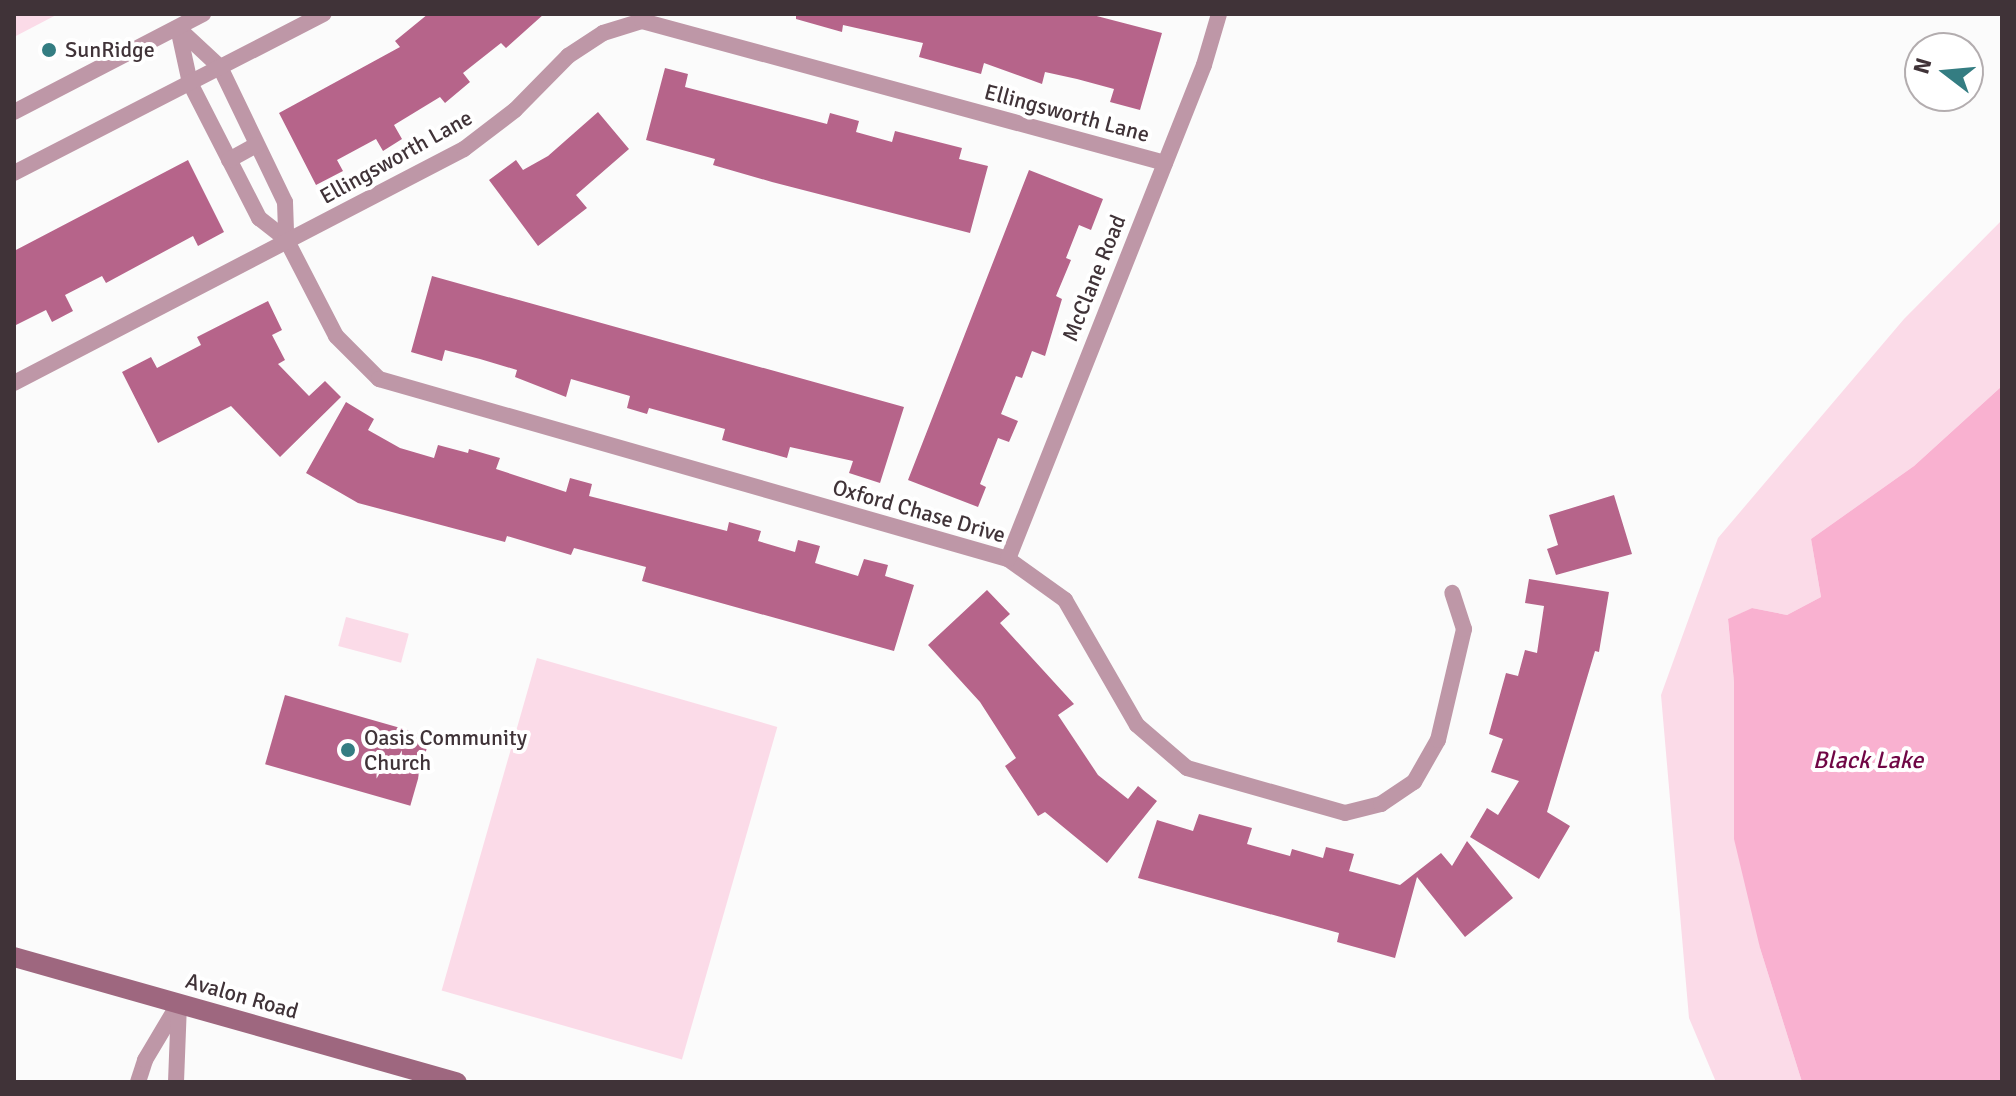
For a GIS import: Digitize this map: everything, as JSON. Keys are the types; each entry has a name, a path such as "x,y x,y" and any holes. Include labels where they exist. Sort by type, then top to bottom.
{"main road":[{"name":"Avalon Road","path":"14,957 457,1082"}],"street":[{"path":"14,112 203,14"},
{"path":"14,173 324,14"},
{"name":"McClane Road","path":"1008,559 1165,163 1219,14"},
{"name":"Ellingsworth Lane","path":"14,383 286,239 345,214 464,149 515,110 568,56 603,33 642,21 1165,163"},
{"name":"Oxford Chase Drive","path":"178,28 220,67 285,202 286,239"},
{"name":"Oxford Chase Drive","path":"178,28 190,83 259,218 286,239 336,336 379,379 1008,559 1065,600 1137,725 1187,768 1345,813 1381,804 1414,782 1438,740 1464,629 1452,593"},
{"path":"229,160 256,145"},
{"path":"138,1082 145,1060 179,1003"},
{"path":"176,1082 179,1003"}],"shaded area":[{"path":"14,14 58,14 14,37"},
{"path":"2002,220 2002,386 1914,466 1811,539 1821,597 1787,615 1752,608 1728,620 1760,948 1802,1082 1716,1082 1689,1018 1661,695 1718,538 1904,319"},
{"path":"346,617 409,634 401,663 338,646"},
{"path":"537,658 777,727 682,1060 442,991"}],"water":[{"name":"Black Lake","path":"2002,386 2002,1082 1802,1082 1760,948 1734,839 1734,682 1728,619 1752,608 1787,615 1821,597 1811,539 1914,466"}],"building":[{"path":"428,14 544,14 506,48 501,43 463,73 470,82 445,103 440,97 394,125 402,139 383,151 376,139 337,160 343,171 316,185 279,113 400,47 395,41"},
{"path":"796,14 1089,14 1162,33 1140,110 1110,102 1114,89 1045,72 1042,84 984,63 981,74 919,57 923,43 843,25 842,32 796,19"},
{"path":"665,68 688,74 685,87 827,124 830,113 859,121 856,132 892,142 895,131 962,148 959,159 988,166 970,233 772,182 713,165 715,159 646,140"},
{"path":"598,112 629,149 576,195 587,208 538,246 489,180 516,160 523,170 548,156"},
{"path":"188,160 224,232 198,246 193,236 106,283 102,276 65,295 73,311 52,322 46,310 14,326 14,251"},
{"path":"1029,170 1103,199 1091,230 1079,225 1066,258 1071,260 1056,296 1062,299 1045,356 1032,351 1022,378 1016,376 1001,414 1018,421 1009,442 998,438 980,484 986,487 978,507 908,480"},
{"path":"432,276 904,407 880,483 849,473 853,461 790,447 787,458 722,440 725,429 649,408 647,414 627,408 630,396 571,379 566,397 515,377 517,370 480,359 445,350 442,361 411,352"},
{"path":"268,301 282,330 272,335 285,360 278,364 309,396 325,381 341,397 280,457 231,406 158,443 122,372 151,357 157,368 201,345 197,337"},
{"path":"346,402 374,419 368,430 400,448 434,458 438,445 468,453 469,449 500,458 496,469 566,492 570,478 592,484 589,496 727,531 729,522 761,531 758,541 795,552 798,540 820,546 815,563 858,576 864,559 888,565 885,576 914,585 894,651 642,581 646,567 574,548 571,555 507,536 505,542 358,503 306,473"},
{"path":"1614,495 1632,554 1556,575 1547,549 1558,545 1549,515"},
{"path":"1529,579 1609,592 1599,652 1595,651 1547,812 1570,826 1539,879 1470,837 1487,808 1498,815 1519,781 1491,772 1503,739 1489,734 1506,673 1518,676 1525,650 1537,653 1544,606 1525,603"},
{"path":"987,590 1010,614 1000,623 1074,704 1058,715 1098,775 1128,799 1138,786 1157,801 1107,863 1045,812 1038,816 1005,766 1016,758 980,702 928,645"},
{"name":"Oasis Community Church","path":"285,695 430,737 410,806 265,764"},
{"path":"1199,814 1252,828 1247,844 1290,856 1292,849 1323,858 1326,847 1354,854 1349,871 1400,885 1441,853 1452,866 1467,841 1513,898 1465,937 1417,877 1395,958 1337,942 1339,933 1138,878 1157,820 1193,831"}],"place":[{"name":"SunRidge","path":"49,50"},
{"name":"Oasis Community Church","path":"348,750"}]}
